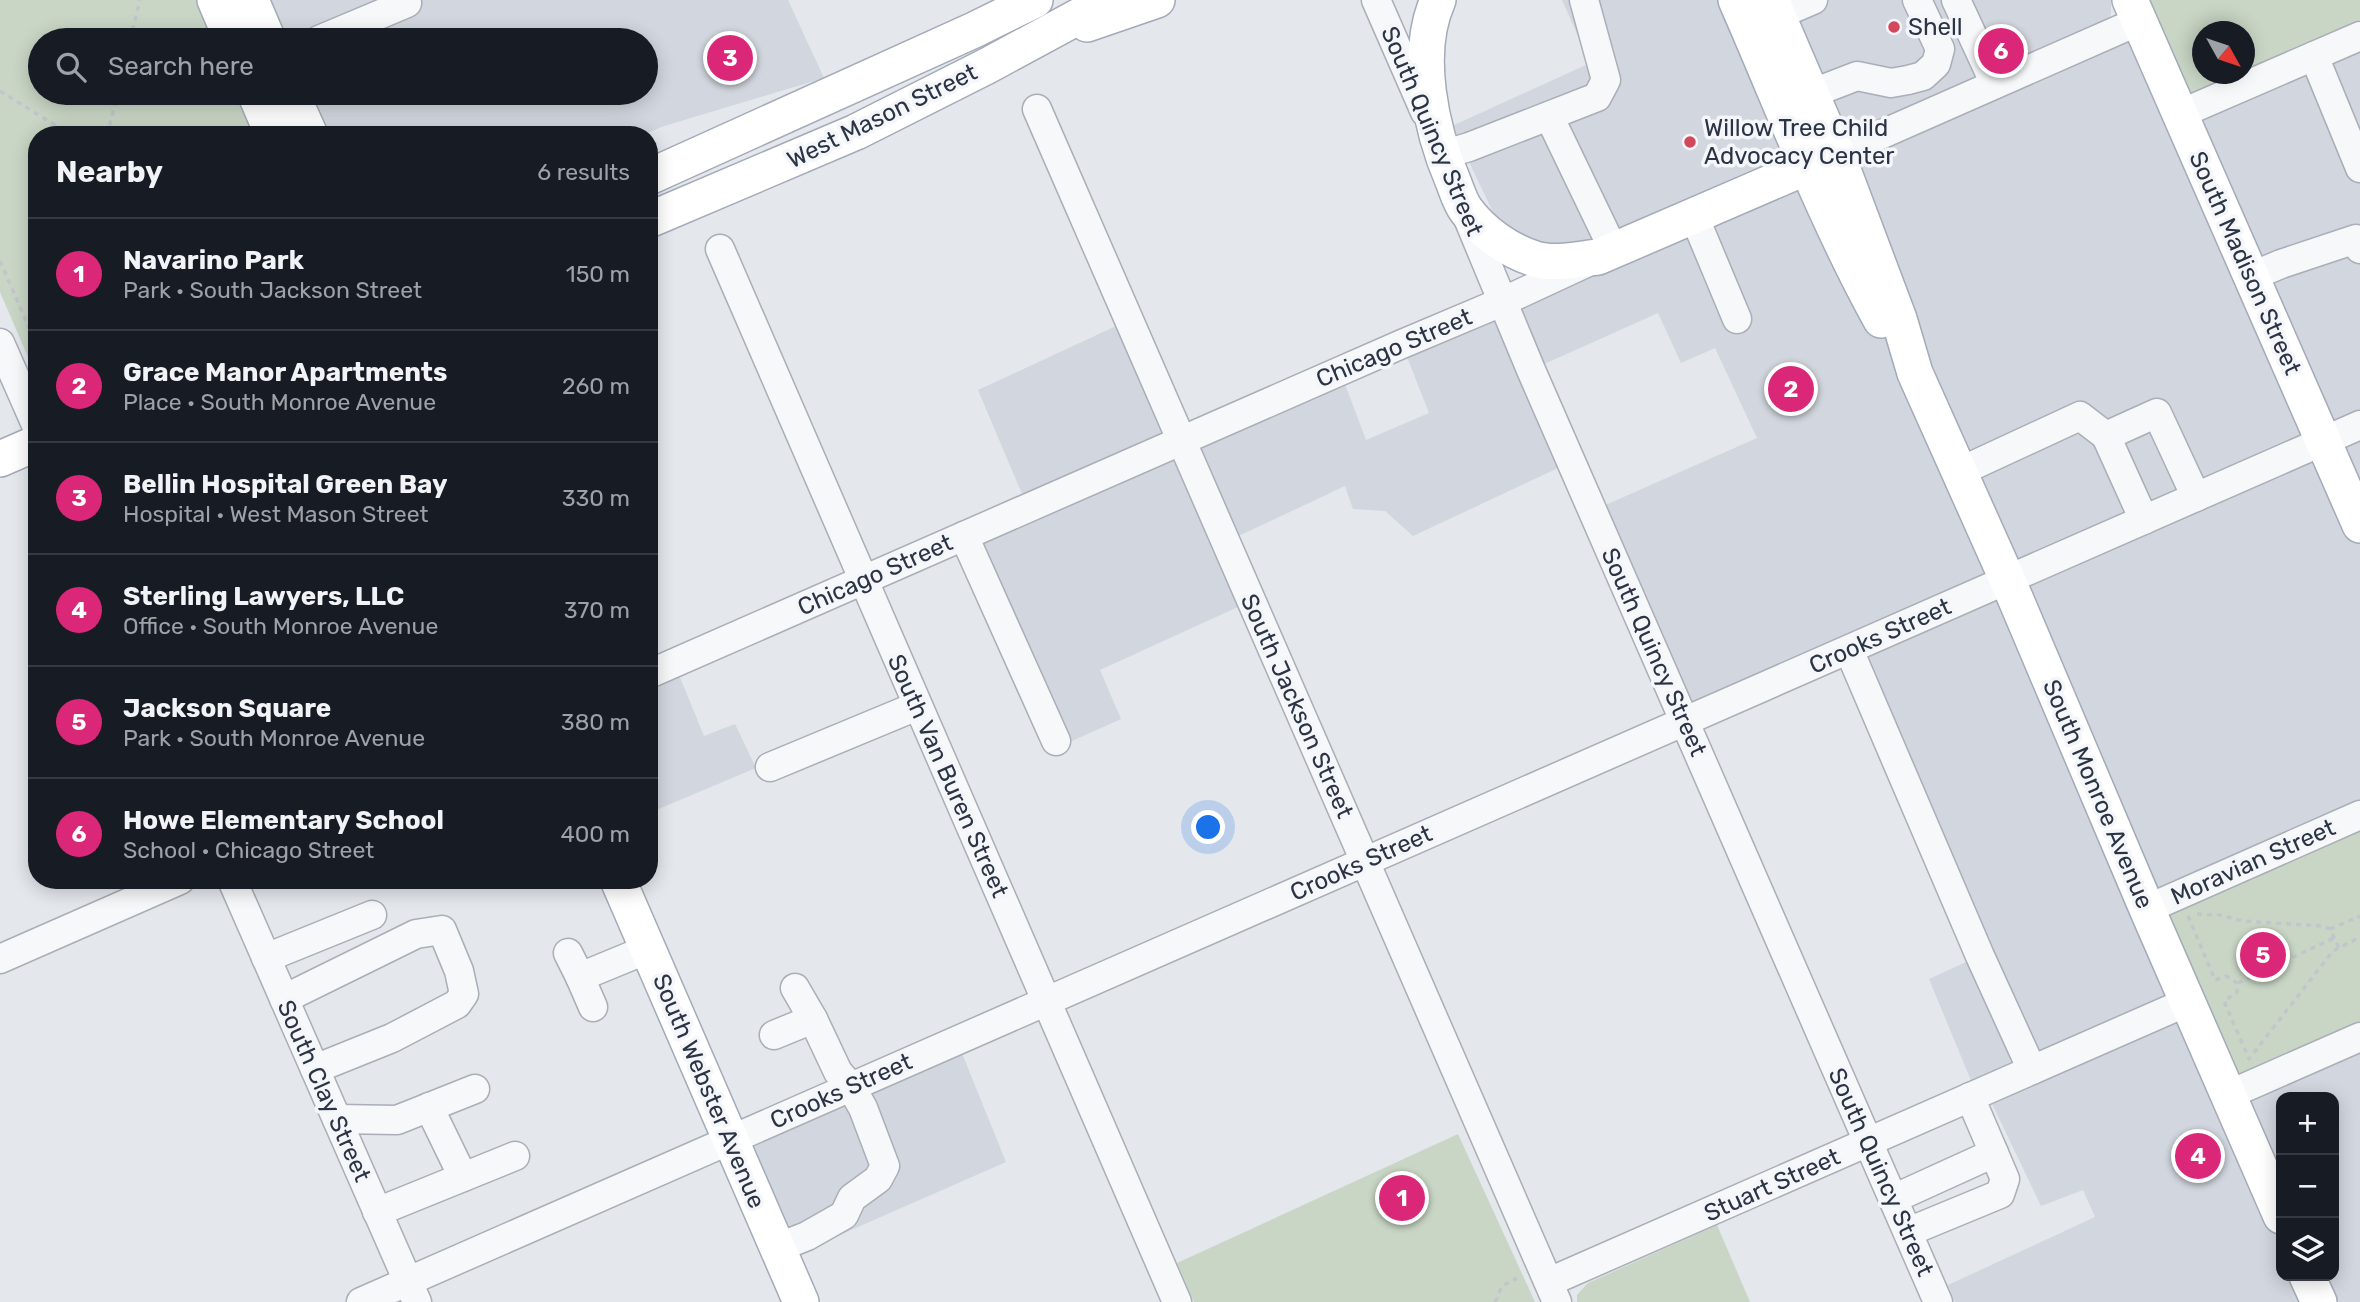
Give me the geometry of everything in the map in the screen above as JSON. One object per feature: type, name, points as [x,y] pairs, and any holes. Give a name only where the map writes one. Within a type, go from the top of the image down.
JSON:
[{"type":"main road","points":[[215,0],[227,28]]},
{"type":"main road","points":[[251,0],[263,28]]},
{"type":"main road","name":"West Mason Street","points":[[658,216],[856,132],[1110,0]]},
{"type":"main road","points":[[1034,40],[1121,14],[1157,0]]},
{"type":"main road","points":[[1438,0],[1427,41],[1426,65],[1439,148]]},
{"type":"main road","name":"South Monroe Avenue","points":[[1736,0],[1822,160]]},
{"type":"main road","name":"West Mason Street","points":[[658,173],[1027,3]]},
{"type":"main road","name":"South Monroe Avenue","points":[[1774,8],[1813,93],[1822,160],[1858,278],[1915,373],[2008,581],[2276,1205]]},
{"type":"main road","name":"South Madison Street","points":[[2135,10],[2360,525]]},
{"type":"main road","points":[[260,105],[269,126]]},
{"type":"main road","points":[[296,105],[306,126]]},
{"type":"main road","name":"South Quincy Street","points":[[1439,148],[1464,208]]},
{"type":"main road","name":"Chicago Street","points":[[1606,254],[1822,160]]},
{"type":"main road","points":[[1464,208],[1483,229],[1510,248],[1539,261],[1562,261],[1606,254]]},
{"type":"main road","points":[[0,459],[28,447]]},
{"type":"main road","name":"South Webster Avenue","points":[[622,889],[801,1302]]},
{"type":"main road","points":[[2309,1281],[2319,1302]]},
{"type":"street","name":"South Quincy Street","points":[[1376,0],[1439,148]]},
{"type":"street","points":[[1439,148],[1469,147],[1597,97],[1606,80],[1584,0]]},
{"type":"street","points":[[1774,8],[1813,0]]},
{"type":"street","points":[[1813,93],[1857,76],[1891,83],[1923,76],[1936,64],[1940,49],[1917,0]]},
{"type":"street","points":[[1956,0],[1994,84]]},
{"type":"street","points":[[348,28],[407,3]]},
{"type":"street","name":"Chicago Street","points":[[1822,160],[1994,84],[2135,10]]},
{"type":"street","points":[[2180,114],[2360,36]]},
{"type":"street","points":[[2314,56],[2358,155]]},
{"type":"street","points":[[1908,80],[1924,115]]},
{"type":"street","name":"South Jackson Street","points":[[1037,109],[1553,1292]]},
{"type":"street","points":[[1549,116],[1606,254]]},
{"type":"street","name":"South Quincy Street","points":[[1464,208],[1531,370],[1938,1302]]},
{"type":"street","points":[[1694,216],[1737,319]]},
{"type":"street","points":[[2250,277],[2356,239],[2360,249]]},
{"type":"street","name":"South Van Buren Street","points":[[720,249],[1177,1302]]},
{"type":"street","name":"Chicago Street","points":[[658,670],[1606,254]]},
{"type":"street","points":[[0,343],[28,407]]},
{"type":"street","points":[[2106,436],[2157,412],[2196,497]]},
{"type":"street","points":[[1959,472],[2080,416],[2106,436],[2144,520]]},
{"type":"street","name":"Crooks Street","points":[[361,1302],[412,1292],[730,1140],[2360,425]]},
{"type":"street","points":[[964,536],[1056,741]]},
{"type":"street","points":[[1849,650],[1980,956],[2032,1070]]},
{"type":"street","points":[[770,767],[917,706]]},
{"type":"street","name":"Moravian Street","points":[[2147,909],[2360,815]]},
{"type":"street","points":[[0,959],[159,889]]},
{"type":"street","name":"South Clay Street","points":[[236,889],[412,1292]]},
{"type":"street","points":[[266,958],[372,915]]},
{"type":"street","points":[[284,999],[416,933],[442,930],[459,971],[464,995],[457,1004],[392,1038],[315,1069]]},
{"type":"street","points":[[593,1007],[574,965],[648,949]]},
{"type":"street","points":[[778,1248],[807,1236],[844,1215],[852,1198],[878,1179],[885,1167],[863,1108],[851,1087],[838,1072],[795,988]]},
{"type":"street","name":"Stuart Street","points":[[1553,1292],[1868,1142],[2187,1002]]},
{"type":"street","points":[[774,1035],[813,1019]]},
{"type":"street","points":[[2228,1095],[2360,1037]]},
{"type":"street","points":[[337,1119],[397,1120],[475,1089]]},
{"type":"street","points":[[1908,1232],[2000,1194],[2005,1179],[1970,1097]]},
{"type":"street","points":[[429,1107],[463,1177]]},
{"type":"street","points":[[1893,1199],[1994,1153]]},
{"type":"street","points":[[377,1212],[515,1156]]},
{"type":"path","points":[[133,28],[140,0]]},
{"type":"path","points":[[0,92],[56,126]]},
{"type":"path","points":[[109,126],[115,105]]},
{"type":"path","points":[[0,261],[28,325]]},
{"type":"path","points":[[2237,984],[2226,976],[2215,980],[2188,914],[2220,915],[2243,921],[2323,926],[2330,929],[2339,948]]},
{"type":"path","points":[[2330,929],[2360,916]]},
{"type":"path","points":[[2237,984],[2237,992],[2224,1001],[2249,1059],[2328,957],[2360,937]]},
{"type":"path","points":[[2237,984],[2334,938]]},
{"type":"path","points":[[1495,1302],[1503,1286],[1517,1278]]},
{"type":"shaded area","points":[[269,0],[788,0],[824,78],[658,128],[658,126],[323,126],[314,105],[658,105],[658,28],[281,28]]},
{"type":"shaded area","points":[[1562,0],[2111,0],[2108,20],[2139,21],[2360,0],[2360,1302],[1955,1302],[1948,1285],[2095,1217],[2083,1190],[2041,1206],[1986,1091],[1977,1095],[1929,979],[1979,956],[1849,650],[1684,721],[1592,511],[1757,438],[1715,348],[1681,363],[1658,313],[1531,370],[1571,462],[1413,536],[1385,511],[1353,509],[1345,486],[1226,542],[1251,601],[1100,670],[1121,719],[1052,750],[951,542],[1028,508],[978,390],[1129,320],[1181,441],[1340,371],[1366,440],[1429,413],[1402,344],[1596,258],[1510,248],[1452,126],[1590,63]]},
{"type":"shaded area","points":[[679,675],[704,736],[735,724],[756,768],[658,809],[658,685]]},
{"type":"shaded area","points":[[957,1041],[1006,1162],[783,1260],[730,1140]]},
{"type":"green space","points":[[0,0],[205,0],[217,28],[28,28],[28,105],[249,105],[258,126],[28,126],[28,357],[0,292]]},
{"type":"green space","points":[[2146,0],[2360,0],[2360,19],[2255,66],[2255,21],[2192,21],[2192,84],[2215,84],[2185,97]]},
{"type":"green space","points":[[2360,815],[2360,1037],[2228,1095],[2147,909]]},
{"type":"green space","points":[[1458,1134],[1535,1302],[1194,1302],[1177,1263]]},
{"type":"green space","points":[[1717,1225],[1750,1302],[1577,1302],[1577,1295],[1588,1283]]},
{"type":"place","name":"Shell","points":[[1894,27]]},
{"type":"place","name":"Howe Elementary School","points":[[2001,51]]},
{"type":"place","name":"Bellin Hospital Green Bay","points":[[730,58]]},
{"type":"place","name":"Willow Tree Child Advocacy Center","points":[[1690,142]]},
{"type":"place","name":"Grace Manor Apartments","points":[[1791,389]]},
{"type":"place","name":"Jackson Square","points":[[2263,955]]},
{"type":"place","name":"Sterling Lawyers, LLC","points":[[2198,1156]]},
{"type":"place","name":"Navarino Park","points":[[1402,1198]]}]
